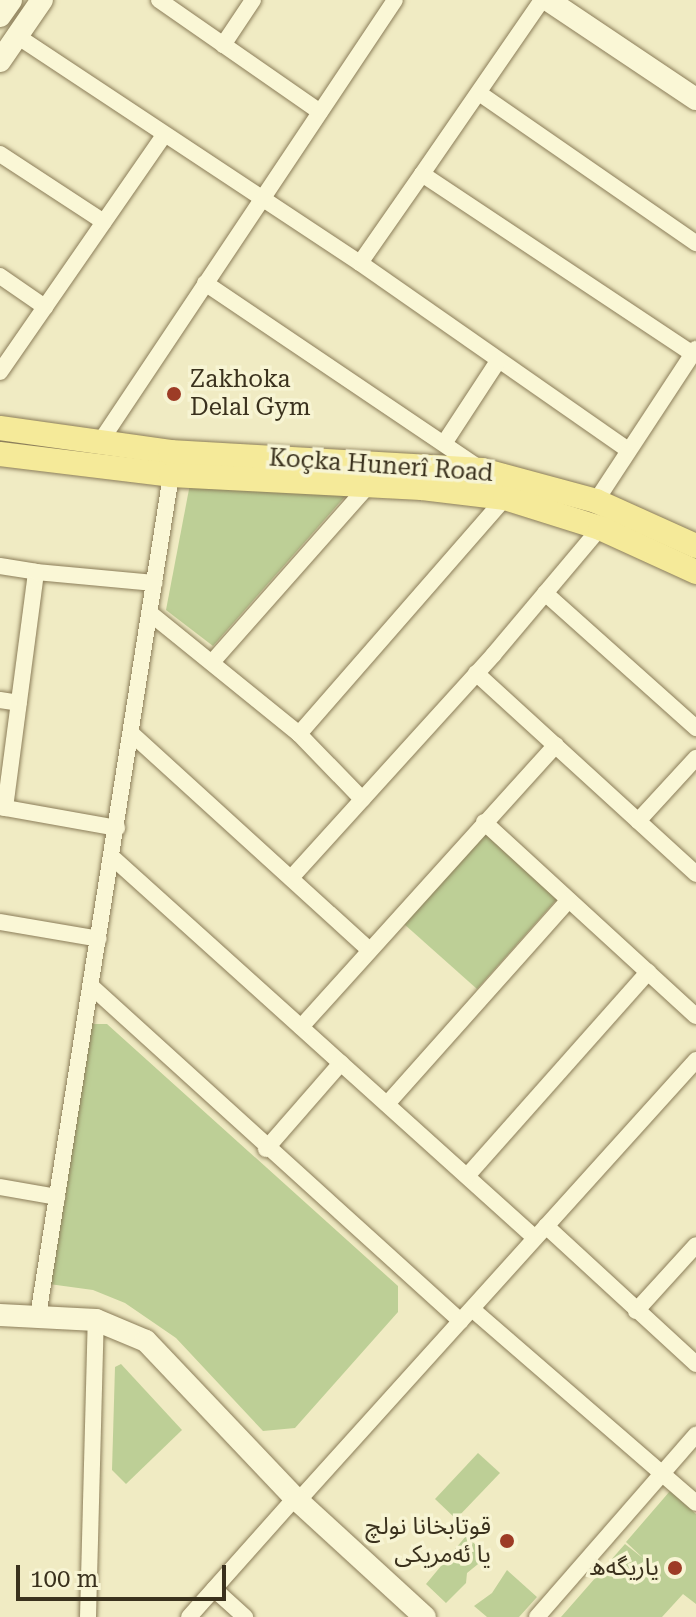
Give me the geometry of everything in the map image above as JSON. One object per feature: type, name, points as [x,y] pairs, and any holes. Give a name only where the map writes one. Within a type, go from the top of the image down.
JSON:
[{"type":"main road","name":"Koçka Hunerî Road","points":[[0,428],[170,452],[482,470],[596,501],[696,546]]},
{"type":"main road","points":[[0,454],[171,475],[369,485],[505,498],[600,528],[696,572]]},
{"type":"street","points":[[0,16],[11,0]]},
{"type":"street","points":[[0,61],[42,0]]},
{"type":"street","points":[[159,0],[320,112]]},
{"type":"street","points":[[223,45],[253,0]]},
{"type":"street","points":[[100,442],[395,0]]},
{"type":"street","points":[[360,263],[545,0],[696,99]]},
{"type":"street","points":[[17,36],[360,263],[628,450]]},
{"type":"street","points":[[479,93],[696,243]]},
{"type":"street","points":[[0,372],[164,135]]},
{"type":"street","points":[[0,154],[104,222]]},
{"type":"street","points":[[422,174],[694,352],[596,501]]},
{"type":"street","points":[[0,276],[45,307]]},
{"type":"street","points":[[205,283],[445,442],[482,470]]},
{"type":"street","points":[[445,442],[498,361]]},
{"type":"street","points":[[38,1316],[171,475]]},
{"type":"street","points":[[214,660],[369,485]]},
{"type":"street","points":[[299,734],[505,498]]},
{"type":"street","points":[[291,878],[476,673],[600,528]]},
{"type":"street","points":[[0,566],[154,583]]},
{"type":"street","points":[[36,572],[2,807],[117,828]]},
{"type":"street","points":[[545,593],[694,723]]},
{"type":"street","points":[[151,614],[214,660],[299,734],[362,799]]},
{"type":"street","points":[[476,673],[696,874]]},
{"type":"street","points":[[0,700],[19,703]]},
{"type":"street","points":[[132,734],[369,950]]},
{"type":"street","points":[[301,1027],[556,745]]},
{"type":"street","points":[[638,821],[696,758]]},
{"type":"street","points":[[484,822],[696,1016]]},
{"type":"street","points":[[112,857],[467,1176],[541,1232],[696,1364]]},
{"type":"street","points":[[387,1104],[569,900]]},
{"type":"street","points":[[0,922],[99,939]]},
{"type":"street","points":[[467,1176],[648,972]]},
{"type":"street","points":[[91,986],[266,1149],[696,1503]]},
{"type":"street","points":[[189,1617],[696,1060]]},
{"type":"street","points":[[266,1149],[341,1063]]},
{"type":"street","points":[[0,1187],[57,1197]]},
{"type":"street","points":[[636,1311],[696,1245]]},
{"type":"street","points":[[0,1315],[96,1320],[131,1331],[161,1352],[296,1499],[425,1617]]},
{"type":"street","points":[[88,1617],[96,1320]]},
{"type":"street","points":[[537,1617],[696,1435]]},
{"type":"street","points":[[214,1589],[245,1617]]},
{"type":"green space","points":[[190,484],[349,492],[213,646],[166,610]]},
{"type":"green space","points":[[485,834],[557,899],[477,989],[404,924]]},
{"type":"green space","points":[[90,1024],[107,1024],[398,1286],[398,1312],[295,1428],[263,1431],[176,1338],[125,1303],[93,1290],[49,1284]]},
{"type":"green space","points":[[121,1364],[182,1430],[126,1484],[112,1470],[115,1367]]},
{"type":"green space","points":[[478,1453],[500,1473],[456,1519],[435,1499]]},
{"type":"green space","points":[[670,1491],[696,1514],[696,1604],[683,1594],[662,1617],[561,1617],[625,1544],[644,1559],[626,1542]]},
{"type":"green space","points":[[466,1536],[488,1556],[467,1573],[466,1583],[446,1603],[426,1584]]},
{"type":"green space","points":[[507,1570],[537,1597],[519,1617],[487,1617],[474,1606],[492,1593]]},
{"type":"place","name":"Zakhoka Delal Gym","points":[[174,394]]},
{"type":"place","name":"قوتابخانا نولچ يا ئەمريكى","points":[[507,1541]]},
{"type":"place","name":"یاریگه‌ه","points":[[675,1568]]}]
